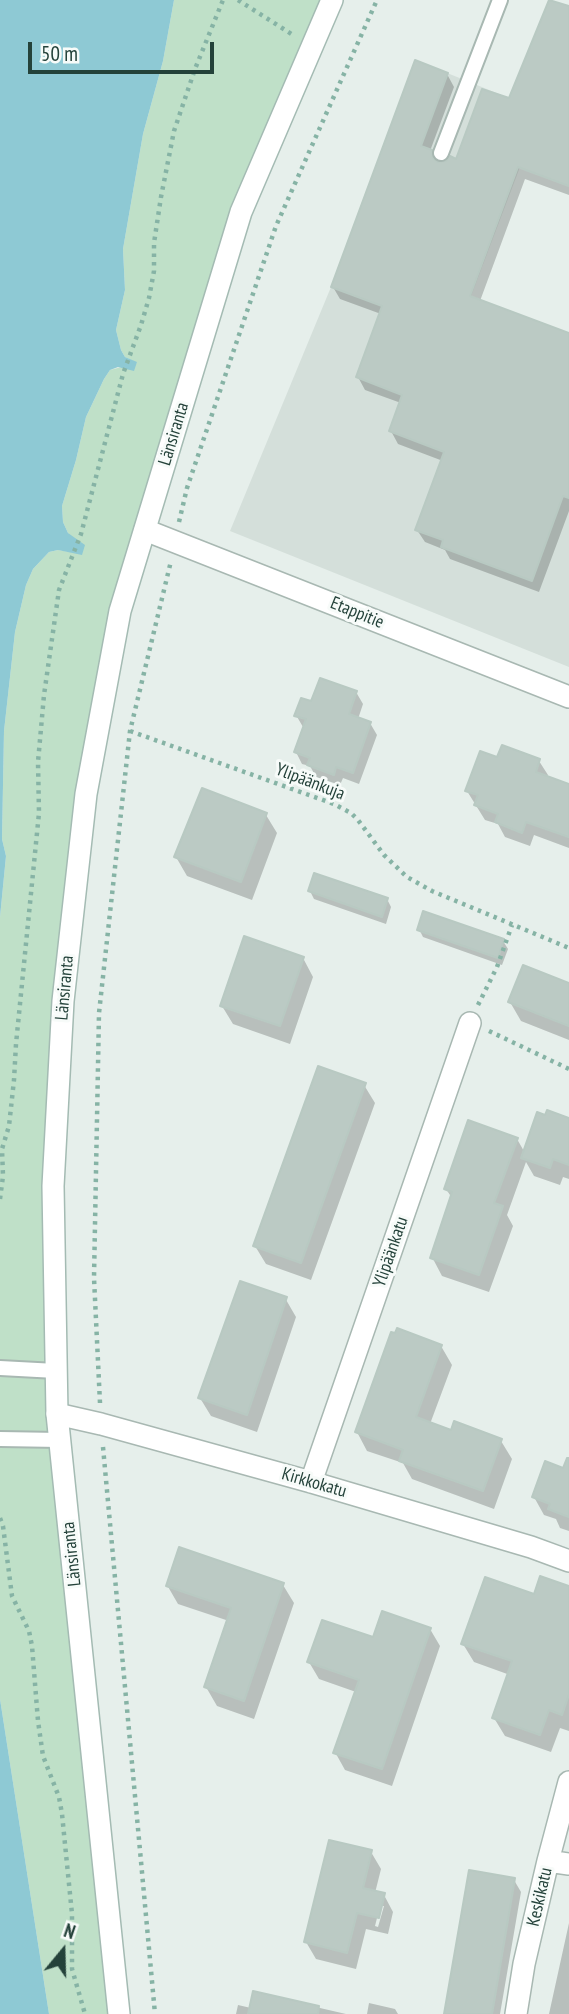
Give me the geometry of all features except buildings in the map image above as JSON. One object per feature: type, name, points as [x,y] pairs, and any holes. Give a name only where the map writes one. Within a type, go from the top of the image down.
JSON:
[{"type":"street","name":"Länsiranta","points":[[119,2014],[57,1414],[53,1186],[63,1001],[86,794],[120,611],[241,212],[332,0]]},
{"type":"street","name":"Etappitie","points":[[145,530],[569,697]]},
{"type":"street","name":"Ylipäänkatu","points":[[311,1482],[470,1023]]},
{"type":"street","name":"Kirkkokatu","points":[[57,1414],[311,1482],[569,1560]]},
{"type":"street","name":"Keskikatu","points":[[516,2014],[524,1964],[558,1863],[569,1782]]},
{"type":"lane","points":[[441,153],[500,0]]},
{"type":"lane","points":[[0,1368],[56,1371]]},
{"type":"lane","points":[[0,1439],[60,1440]]},
{"type":"path","points":[[0,1199],[2,1149],[9,1126],[38,813],[38,762],[44,695],[59,590],[80,534],[123,374],[149,298],[154,271],[154,243],[174,131],[223,0]]},
{"type":"path","points":[[238,0],[312,47]]},
{"type":"path","points":[[155,2014],[101,1424],[94,1278],[99,1013],[130,731],[187,488],[276,226],[377,0]]},
{"type":"path","name":"Ylipäänkuja","points":[[130,731],[334,804],[351,813],[384,855],[407,877],[432,891],[569,948]]},
{"type":"path","points":[[512,925],[497,967],[470,1023],[569,1069]]},
{"type":"path","points":[[0,1518],[12,1596],[29,1631],[32,1646],[43,1756],[59,1797],[62,1814],[72,1914],[72,1969],[85,2014]]},
{"type":"shaded area","points":[[415,60],[509,98],[520,167],[471,296],[569,333],[569,667],[230,531],[331,287]]},
{"type":"green space","points":[[174,0],[322,0],[231,207],[113,608],[45,1181],[111,2014],[49,2014],[0,1699],[0,917],[6,856],[2,839],[4,731],[15,632],[26,585],[33,569],[49,552],[58,550],[82,554],[63,522],[62,506],[86,417],[110,370],[137,363],[125,357],[116,330],[125,290],[123,249],[143,134],[163,61]]},
{"type":"water","points":[[0,0],[174,0],[163,61],[143,134],[123,249],[125,290],[116,330],[125,357],[137,362],[134,371],[118,367],[110,370],[86,417],[62,506],[63,522],[68,533],[85,545],[82,555],[58,550],[49,552],[33,569],[26,585],[15,632],[4,731],[2,839],[6,856],[0,917]]},
{"type":"water","points":[[0,1699],[49,2014],[0,2014]]}]
